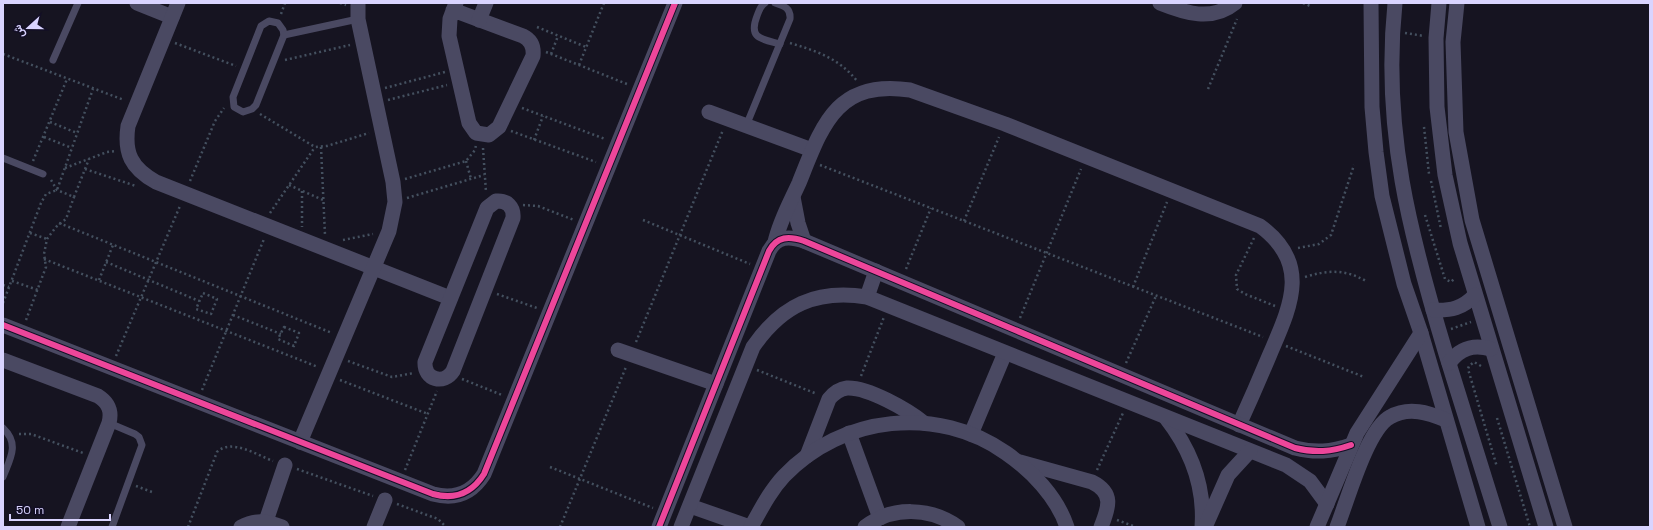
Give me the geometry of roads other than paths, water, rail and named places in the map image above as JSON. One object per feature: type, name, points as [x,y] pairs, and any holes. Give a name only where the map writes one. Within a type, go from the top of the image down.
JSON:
[{"type":"street","points":[[137,3],[172,17]]},
{"type":"street","points":[[178,3],[128,126],[126,139],[128,153],[134,165],[144,175],[156,182],[302,240],[326,246],[374,268],[450,298]]},
{"type":"street","points":[[300,442],[389,231],[395,202],[393,182],[358,19],[358,3]]},
{"type":"street","points":[[479,20],[486,3]]},
{"type":"street","points":[[3,325],[442,497],[462,494],[471,489],[484,474],[675,3]]},
{"type":"street","points":[[1160,3],[1197,15],[1214,14],[1230,8],[1236,10]]},
{"type":"street","points":[[1371,3],[1372,107],[1376,155],[1392,240],[1478,527]]},
{"type":"street","points":[[1395,3],[1402,30],[1393,108],[1403,196],[1413,240],[1433,310],[1500,527]]},
{"type":"street","points":[[1439,3],[1436,38],[1437,107],[1445,175],[1460,242],[1475,295],[1546,527]]},
{"type":"street","points":[[1457,3],[1453,42],[1456,132],[1472,220],[1565,527]]},
{"type":"street","points":[[454,7],[479,20],[528,38],[533,46],[533,56],[499,127],[495,132],[479,134],[469,123],[448,36],[454,7]]},
{"type":"street","points":[[659,527],[762,268],[769,251],[775,242],[780,223],[820,131],[831,114],[845,102],[862,92],[878,88],[894,87],[910,90],[1004,124],[1260,226],[1270,233],[1283,249],[1290,264],[1293,280],[1289,311],[1239,425]]},
{"type":"street","points":[[709,112],[746,126],[810,155]]},
{"type":"street","points":[[1376,155],[1397,152]]},
{"type":"street","points":[[793,196],[798,223],[804,241]]},
{"type":"street","points":[[502,201],[512,207],[513,218],[485,290],[446,377],[429,375],[425,367],[425,362],[450,298],[487,208],[491,204],[502,201]]},
{"type":"street","points":[[775,242],[788,237],[804,241],[1295,448],[1309,452],[1323,452],[1338,450],[1351,445]]},
{"type":"street","points":[[866,297],[876,271]]},
{"type":"street","points":[[681,527],[753,347],[764,331],[777,318],[793,307],[829,295],[848,294],[866,297],[889,306],[1250,451],[1298,472],[1310,481],[1327,504]]},
{"type":"street","points":[[1433,310],[1443,311],[1457,308],[1469,302],[1475,295]]},
{"type":"street","points":[[945,329],[955,304]]},
{"type":"street","points":[[1317,527],[1351,445],[1366,418],[1382,396],[1421,333]]},
{"type":"street","points":[[734,340],[753,347]]},
{"type":"street","points":[[1449,363],[1463,350],[1472,347],[1491,348]]},
{"type":"street","points":[[1051,371],[1061,349]]},
{"type":"street","points":[[624,352],[716,384]]},
{"type":"street","points":[[971,434],[1005,353]]},
{"type":"street","points":[[3,360],[98,396],[108,404],[110,410],[109,424],[68,527]]},
{"type":"street","points":[[807,456],[829,399],[834,393],[840,390],[855,389],[891,402],[924,423]]},
{"type":"street","points":[[1382,396],[1397,414]]},
{"type":"street","points":[[1165,417],[1175,397]]},
{"type":"street","points":[[1337,527],[1367,448],[1382,424],[1389,417],[1416,411],[1428,412],[1446,420]]},
{"type":"street","points":[[1165,417],[1186,447],[1194,464],[1202,500],[1202,527]]},
{"type":"street","points":[[1366,418],[1382,424]]},
{"type":"street","points":[[690,506],[751,527],[766,500],[784,476],[807,456],[827,443],[849,433],[874,426],[899,422],[924,423],[948,427],[971,434],[996,446],[1018,461],[1037,479],[1053,500],[1064,526]]},
{"type":"street","points":[[849,433],[880,518]]},
{"type":"street","points":[[690,449],[710,456]]},
{"type":"street","points":[[1205,527],[1228,475],[1250,451]]},
{"type":"street","points":[[1018,461],[1092,482],[1100,486],[1108,501],[1103,522]]},
{"type":"street","points":[[266,521],[285,465]]},
{"type":"street","points":[[1536,494],[1554,487]]},
{"type":"street","points":[[374,527],[385,500]]},
{"type":"street","points":[[865,527],[880,518],[904,512],[916,512],[940,517],[958,527]]},
{"type":"street","points":[[241,527],[251,523],[266,521],[282,527]]},
{"type":"lane","points":[[53,60],[78,3]]},
{"type":"lane","points":[[765,3],[761,6],[753,26],[753,30],[758,37],[781,42]]},
{"type":"lane","points":[[746,126],[781,42],[790,14],[786,7],[775,3]]},
{"type":"lane","points":[[284,35],[358,19]]},
{"type":"lane","points":[[273,21],[278,23],[283,30],[284,35],[252,110],[243,112],[234,107],[233,97],[261,26],[264,23],[273,21]]},
{"type":"lane","points":[[3,158],[43,174]]},
{"type":"lane","points":[[109,424],[135,434],[141,440],[142,449],[112,527]]},
{"type":"lane","points":[[3,428],[10,435],[13,444],[12,454],[3,476]]}]
